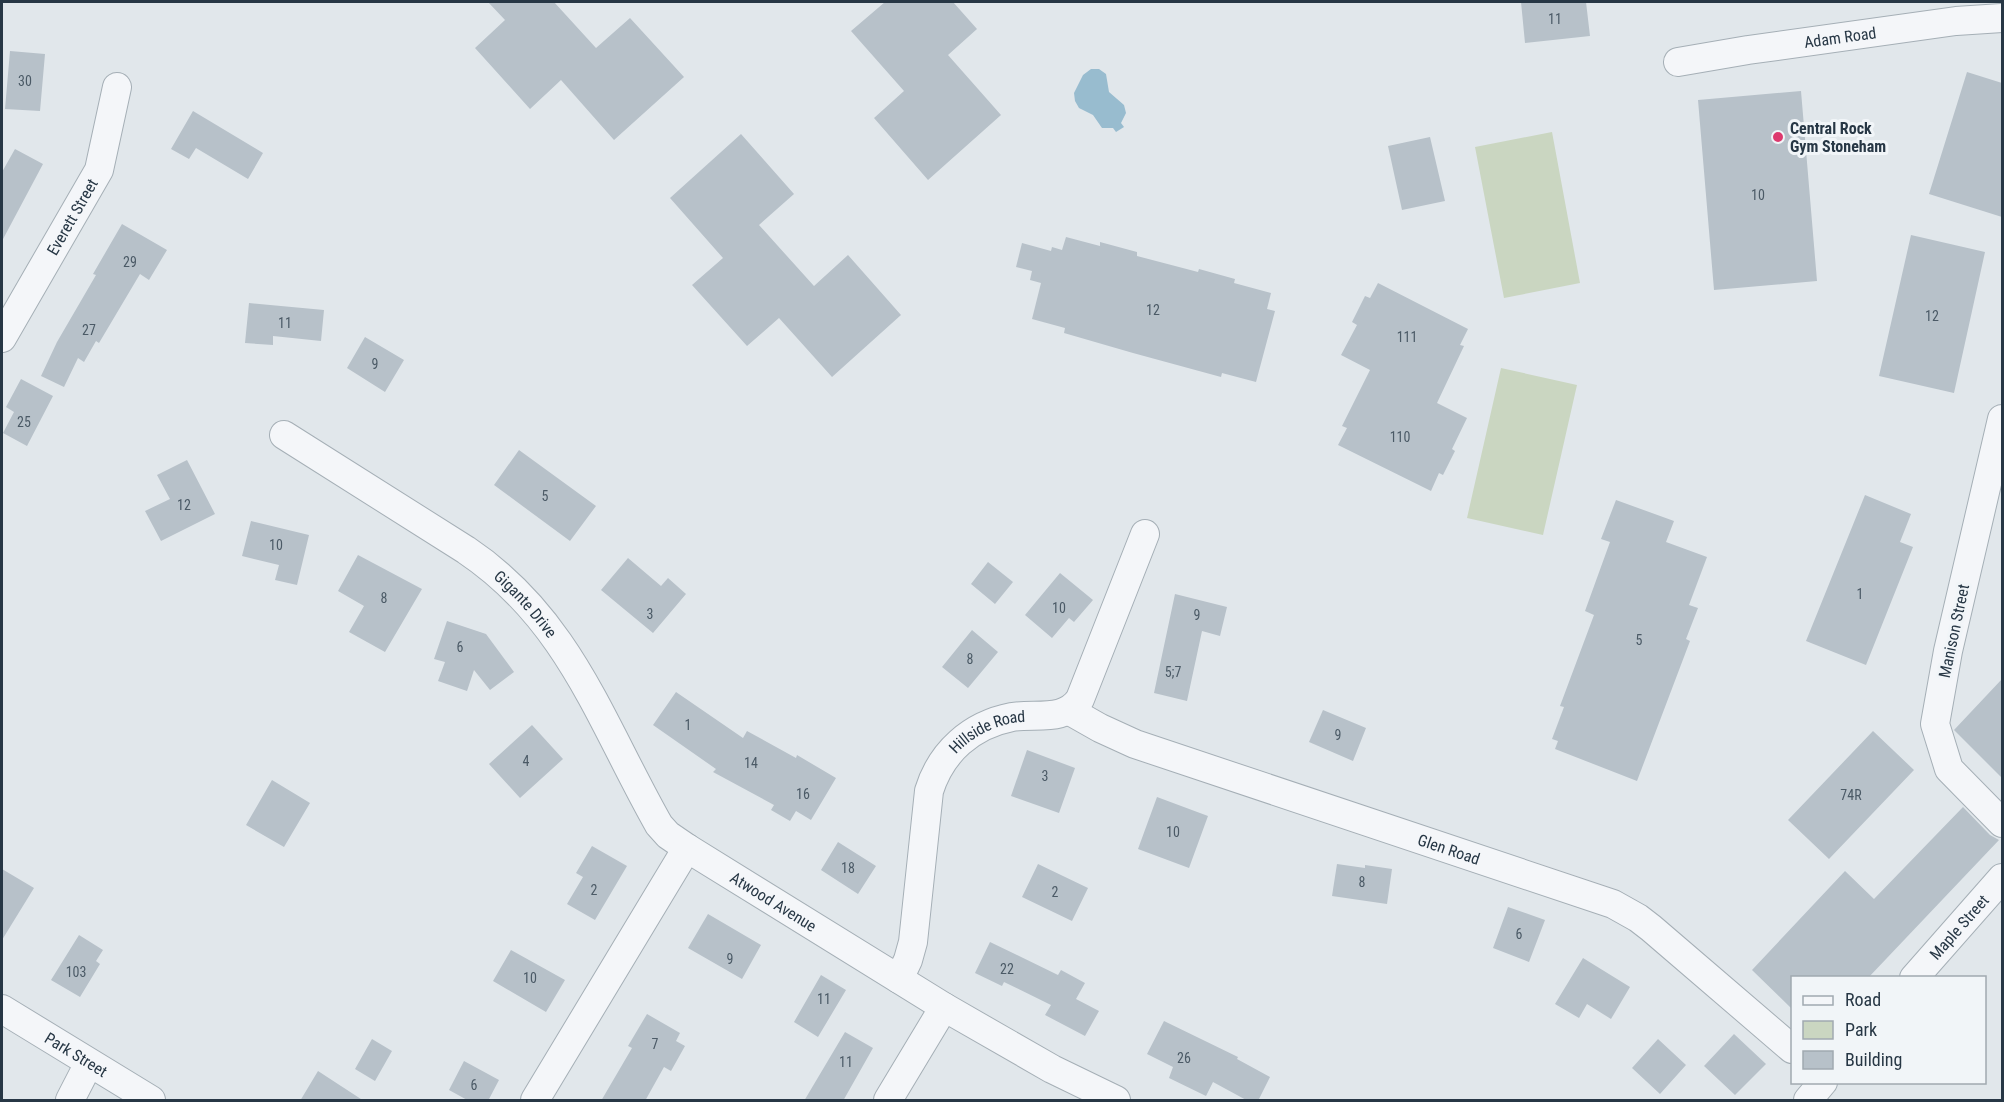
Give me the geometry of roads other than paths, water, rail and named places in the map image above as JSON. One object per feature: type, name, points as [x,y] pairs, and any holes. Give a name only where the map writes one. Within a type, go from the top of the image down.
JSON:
[{"type":"street","name":"Adam Road","points":[[1678,62],[1945,22],[2002,18]]},
{"type":"street","name":"Everett Street","points":[[2,338],[99,170],[117,87]]},
{"type":"street","name":"Manison Street","points":[[2002,419],[1948,651],[1935,724],[1949,769],[2002,823]]},
{"type":"street","name":"Gigante Drive","points":[[284,435],[483,561],[521,596],[551,630],[568,655],[614,735],[659,825],[668,835],[687,848]]},
{"type":"street","points":[[1070,711],[1080,699],[1145,534]]},
{"type":"street","name":"Hillside Road","points":[[899,979],[913,942],[929,791],[941,762],[961,741],[987,726],[1010,718],[1056,715],[1070,711]]},
{"type":"street","name":"Glen Road","points":[[1070,711],[1091,724],[1135,744],[1613,904],[1651,928],[1791,1048]]},
{"type":"street","name":"Atwood Avenue","points":[[687,848],[944,1007],[1052,1069],[1116,1101]]},
{"type":"street","points":[[535,1101],[687,848]]},
{"type":"street","name":"Maple Street","points":[[1916,976],[2002,879]]},
{"type":"street","points":[[888,1101],[944,1007]]},
{"type":"street","name":"Park Street","points":[[2,1008],[151,1101]]},
{"type":"street","points":[[70,1101],[90,1063]]},
{"type":"street","points":[[1808,1101],[1822,1084]]},
{"type":"water","points":[[1091,69],[1099,69],[1106,74],[1109,92],[1124,105],[1126,113],[1121,123],[1124,127],[1116,132],[1113,128],[1102,128],[1093,115],[1079,108],[1075,101],[1074,93],[1083,75]]},
{"type":"place","name":"Central Rock Gym Stoneham","points":[[1778,137]]}]
